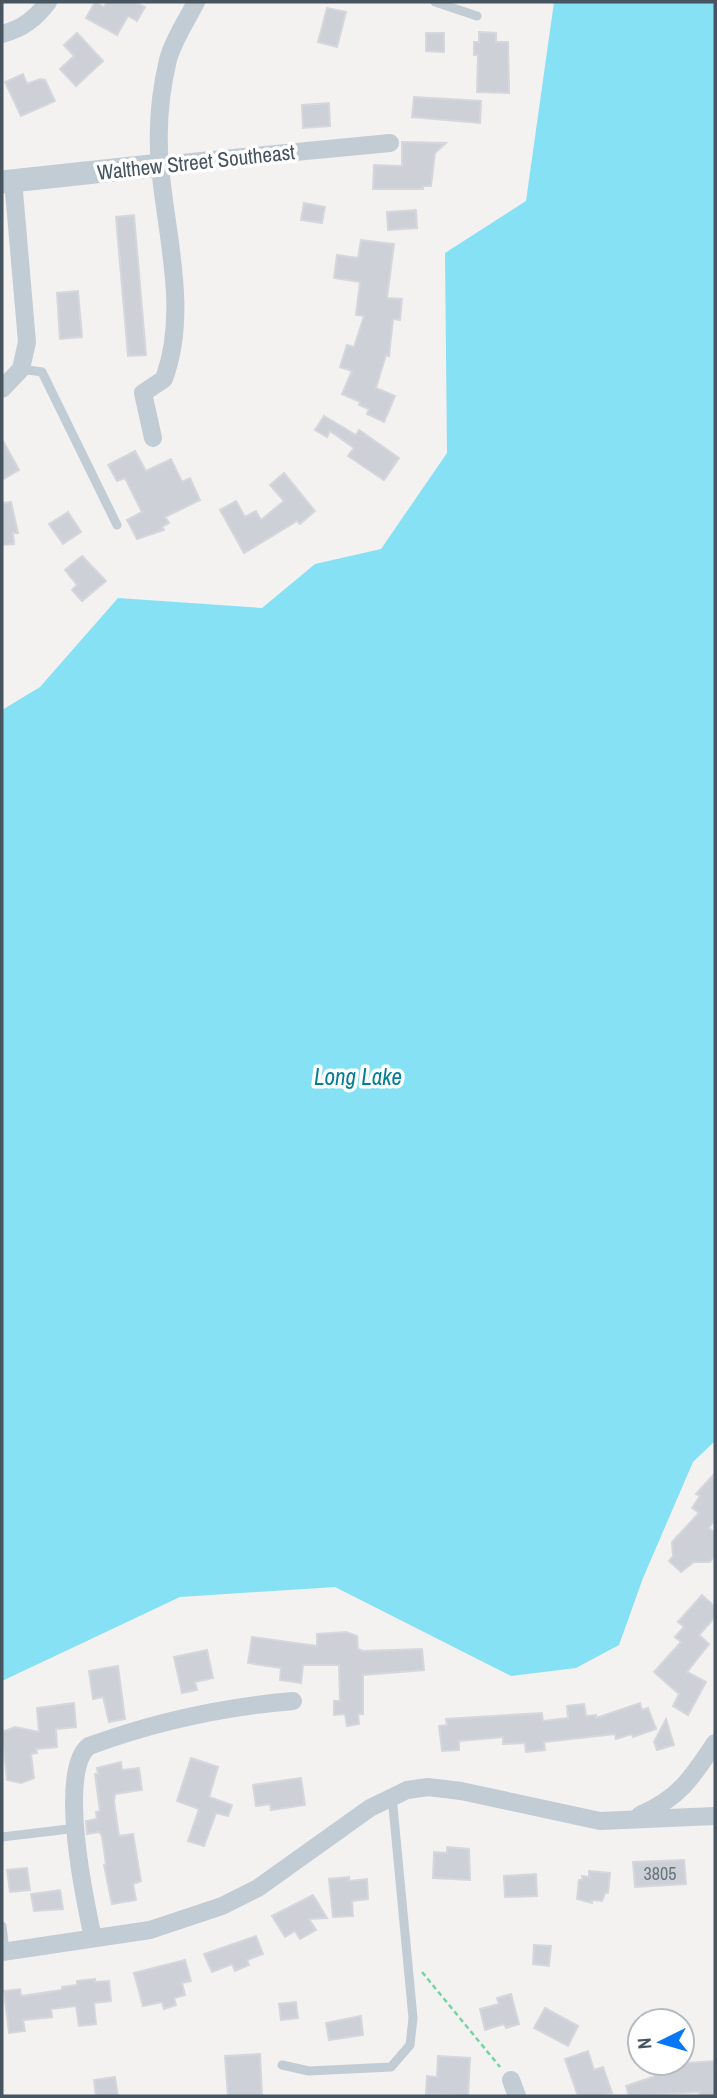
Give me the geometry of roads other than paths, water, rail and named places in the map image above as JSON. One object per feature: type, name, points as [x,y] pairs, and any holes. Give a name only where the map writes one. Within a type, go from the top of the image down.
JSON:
[{"type":"street","points":[[2,34],[15,31],[36,18],[47,2]]},
{"type":"street","points":[[153,438],[143,393],[164,379],[175,331],[168,223],[160,165],[162,93],[169,56],[196,2]]},
{"type":"street","name":"Walthew Street Southeast","points":[[7,181],[390,143]]},
{"type":"street","points":[[2,389],[21,369],[27,342],[26,310],[7,181]]},
{"type":"street","points":[[93,1938],[83,1894],[77,1828],[75,1773],[81,1752],[89,1746],[148,1724],[205,1711],[293,1701]]},
{"type":"street","points":[[3,1952],[150,1930],[222,1906],[258,1888],[332,1834],[392,1796],[428,1787],[461,1791],[600,1821],[627,1822],[663,1805],[682,1790],[715,1743]]},
{"type":"street","points":[[633,1818],[683,1820],[715,1816]]},
{"type":"lane","points":[[435,2],[477,16]]},
{"type":"lane","points":[[21,369],[42,372],[117,525]]},
{"type":"lane","points":[[282,2064],[309,2071],[391,2067],[401,2059],[410,2045],[413,2018],[392,1796]]},
{"type":"lane","points":[[2,1837],[77,1828]]},
{"type":"lane","points":[[2,1926],[3,1952]]},
{"type":"water","name":"Long Lake","points":[[554,2],[715,2],[715,1441],[693,1462],[643,1578],[619,1645],[576,1668],[511,1676],[335,1587],[180,1597],[2,1681],[2,710],[40,687],[118,598],[262,608],[315,564],[381,549],[447,453],[445,253],[526,201]]}]
